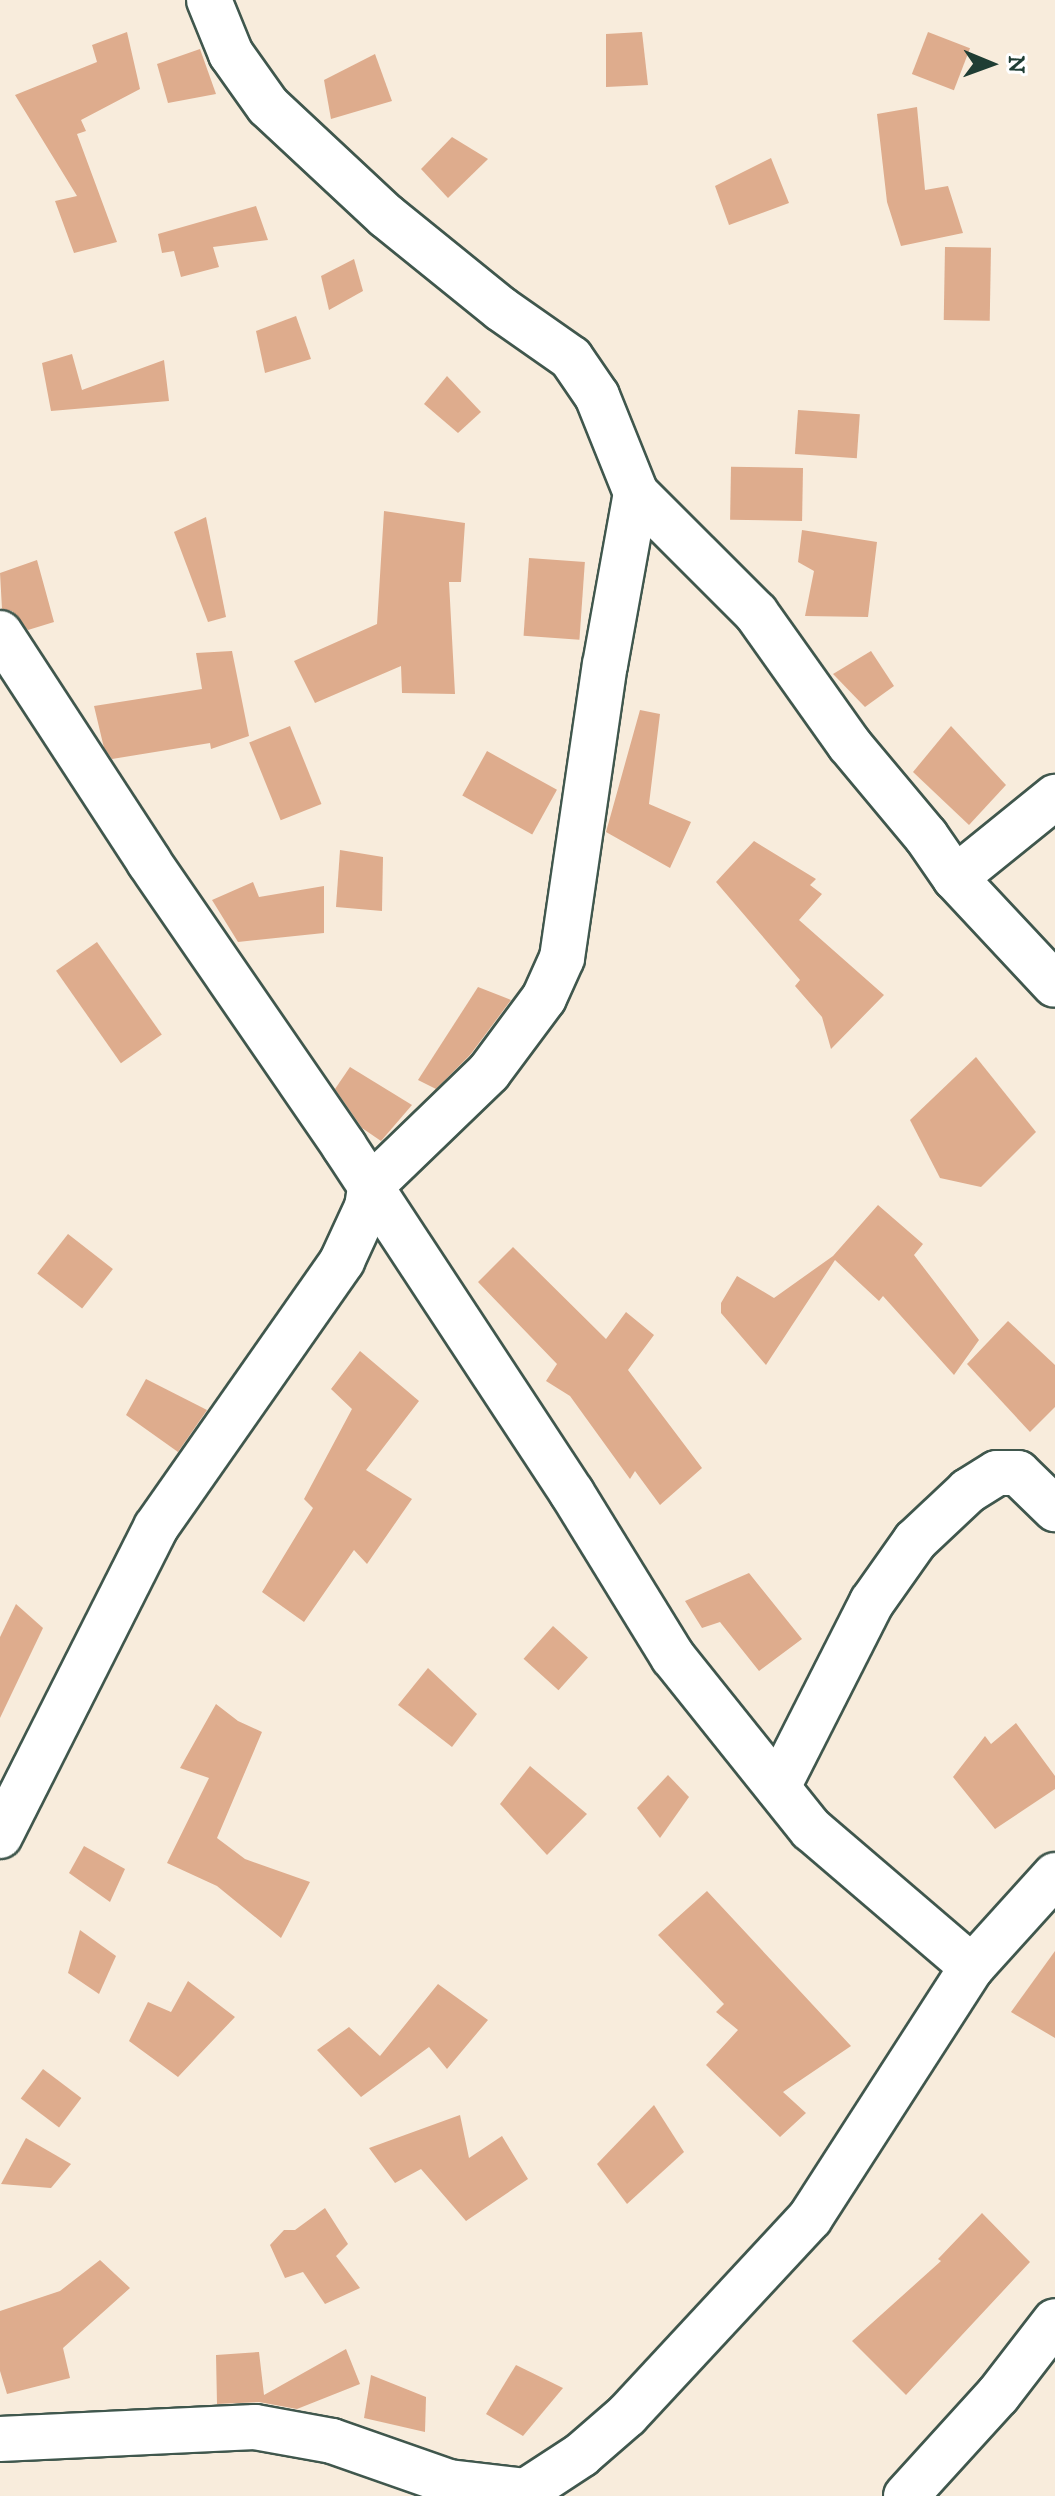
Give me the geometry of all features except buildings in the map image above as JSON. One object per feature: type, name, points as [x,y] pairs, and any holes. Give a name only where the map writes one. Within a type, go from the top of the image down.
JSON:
[{"type":"street","points":[[209,0],[231,54],[268,106],[386,216],[501,309],[571,358],[597,396],[636,493],[756,613],[849,744],[926,836],[955,878],[1055,985]]},
{"type":"street","points":[[0,1836],[156,1527],[342,1261],[367,1207],[370,1187],[489,1072],[544,998],[562,958],[605,665],[636,493]]},
{"type":"street","points":[[1,638],[572,1493],[673,1657],[811,1829],[972,1967]]},
{"type":"street","points":[[955,878],[1055,797]]},
{"type":"street","points":[[778,1787],[872,1602],[915,1541],[968,1491],[997,1473],[1018,1473],[1055,1509]]},
{"type":"street","points":[[0,2439],[255,2427],[332,2441],[449,2482],[523,2493],[581,2455],[627,2415],[810,2218],[972,1967],[1055,1875]]},
{"type":"street","points":[[906,2496],[998,2395],[1055,2321]]}]
